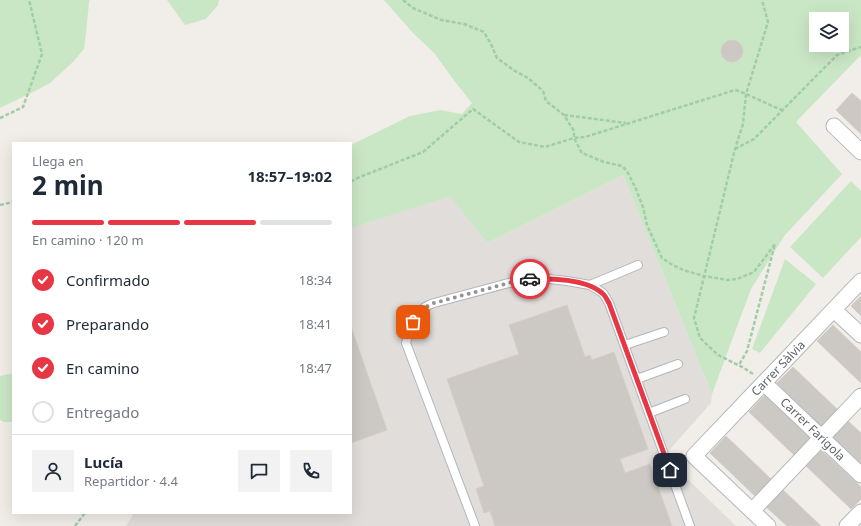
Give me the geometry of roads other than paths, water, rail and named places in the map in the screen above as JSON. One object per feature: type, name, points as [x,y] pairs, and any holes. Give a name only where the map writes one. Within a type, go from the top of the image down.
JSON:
[{"type":"street","points":[[834,126],[861,152]]},
{"type":"street","name":"Carrer Sàlvia","points":[[752,511],[694,456],[861,281]]},
{"type":"street","points":[[834,310],[861,336]]},
{"type":"street","name":"Carrer Farigola","points":[[764,383],[861,476]]},
{"type":"street","points":[[768,526],[752,511],[861,396]]},
{"type":"street","points":[[848,526],[861,512]]},
{"type":"lane","points":[[590,285],[638,264]]},
{"type":"lane","points":[[475,526],[406,343],[413,322],[425,307],[434,303],[524,279],[541,278],[590,285],[603,293],[609,303],[625,345],[690,526]]},
{"type":"lane","points":[[625,345],[664,332]]},
{"type":"lane","points":[[637,380],[678,364]]},
{"type":"lane","points":[[649,414],[685,399]]}]
